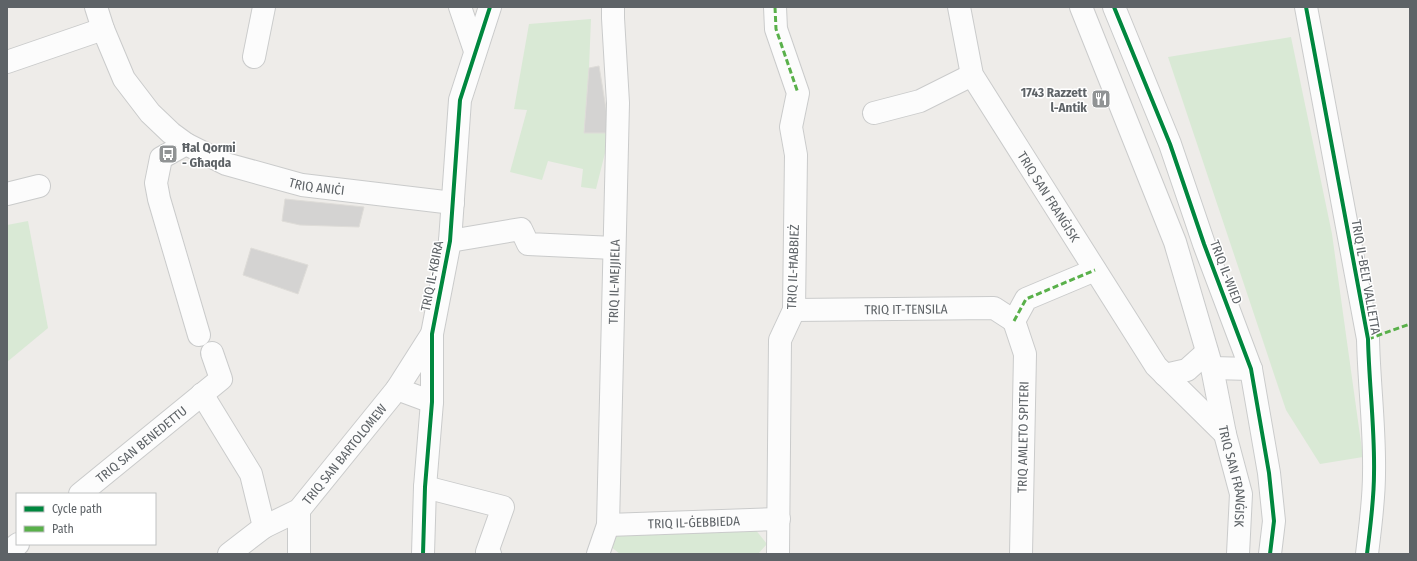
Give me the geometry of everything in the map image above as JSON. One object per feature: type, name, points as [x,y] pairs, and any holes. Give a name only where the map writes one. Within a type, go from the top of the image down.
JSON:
[{"type":"street","name":"TRIQ ANIĊI","points":[[96,7],[124,79],[150,113],[171,133],[186,144],[226,164],[302,185],[453,203]]},
{"type":"street","points":[[254,57],[264,7]]},
{"type":"street","points":[[460,7],[475,51]]},
{"type":"street","name":"TRIQ IL-KBIRA","points":[[423,554],[432,402],[432,334],[450,241],[460,100],[490,7]]},
{"type":"street","name":"TRIQ IL-MEJJIELA","points":[[598,554],[608,525],[618,103],[613,18],[614,7]]},
{"type":"street","name":"TRIQ IL-ĦABBIEŻ","points":[[775,7],[776,29],[798,93],[791,126],[796,155],[794,310],[780,340],[778,554]]},
{"type":"street","name":"TRIQ SAN FRANĠISK","points":[[959,7],[972,75],[1156,366],[1225,434],[1241,494],[1238,554]]},
{"type":"street","points":[[1081,7],[1176,242],[1209,360],[1225,434]]},
{"type":"street","name":"TRIQ IL-WIED","points":[[1114,7],[1170,144],[1204,244],[1251,368],[1269,473],[1274,521],[1270,554]]},
{"type":"street","name":"TRIQ IL-BELT VALLETTA","points":[[1306,7],[1368,339],[1369,375],[1373,418],[1374,476],[1367,554]]},
{"type":"street","points":[[7,62],[104,29]]},
{"type":"street","points":[[874,113],[920,101],[972,75]]},
{"type":"street","points":[[186,144],[161,158],[156,183],[159,199],[199,335]]},
{"type":"street","points":[[7,194],[39,186]]},
{"type":"street","points":[[450,241],[521,228],[528,244],[614,248]]},
{"type":"street","points":[[1014,321],[1026,299],[1095,270]]},
{"type":"street","name":"TRIQ IT-TENSILA","points":[[794,310],[994,308],[1014,321]]},
{"type":"street","name":"TRIQ AMLETO SPITERI","points":[[1014,321],[1025,354],[1021,554]]},
{"type":"street","name":"TRIQ SAN BARTOLOMEW","points":[[229,554],[264,527],[299,510],[397,389],[432,334]]},
{"type":"street","points":[[212,353],[221,379],[202,394],[251,474],[264,527]]},
{"type":"street","points":[[1165,375],[1187,370],[1209,360],[1251,368]]},
{"type":"street","points":[[397,389],[432,402]]},
{"type":"street","name":"TRIQ SAN BENEDETTU","points":[[81,493],[202,394]]},
{"type":"street","points":[[426,487],[503,507],[487,552],[490,554]]},
{"type":"street","points":[[299,510],[299,554]]},
{"type":"street","name":"TRIQ IL-ĠEBBIEDA","points":[[608,525],[779,519]]},
{"type":"street","points":[[7,553],[17,545]]},
{"type":"green space","points":[[591,19],[584,133],[610,133],[596,189],[581,187],[583,169],[548,161],[542,180],[510,172],[527,110],[514,109],[529,24]]},
{"type":"green space","points":[[1291,37],[1332,234],[1363,457],[1320,464],[1286,410],[1168,57]]},
{"type":"green space","points":[[28,221],[48,328],[7,362],[7,225]]},
{"type":"green space","points":[[755,529],[767,544],[758,554],[620,554],[610,546],[616,535]]},
{"type":"building","points":[[599,66],[610,133],[584,133],[589,68]]},
{"type":"building","points":[[285,199],[364,207],[359,227],[300,225],[282,221]]},
{"type":"building","points":[[251,248],[308,265],[298,294],[243,275]]},
{"type":"marked path","points":[[775,7],[776,29],[798,93]]},
{"type":"marked path","points":[[1014,321],[1026,299],[1095,270]]},
{"type":"marked path","points":[[1368,339],[1410,324]]},
{"type":"cycle path","points":[[423,554],[425,487],[432,402],[432,334],[450,241],[460,100],[490,7]]},
{"type":"cycle path","points":[[1114,7],[1170,144],[1204,244],[1251,369],[1269,473],[1274,521],[1270,554]]},
{"type":"cycle path","points":[[1306,7],[1368,339],[1374,440],[1374,474],[1373,504],[1367,554]]},
{"type":"place","name":"1743 Razzett l-Antik","points":[[1101,99]]},
{"type":"place","name":"Ħal Qormi - Għaqda","points":[[168,154]]}]
